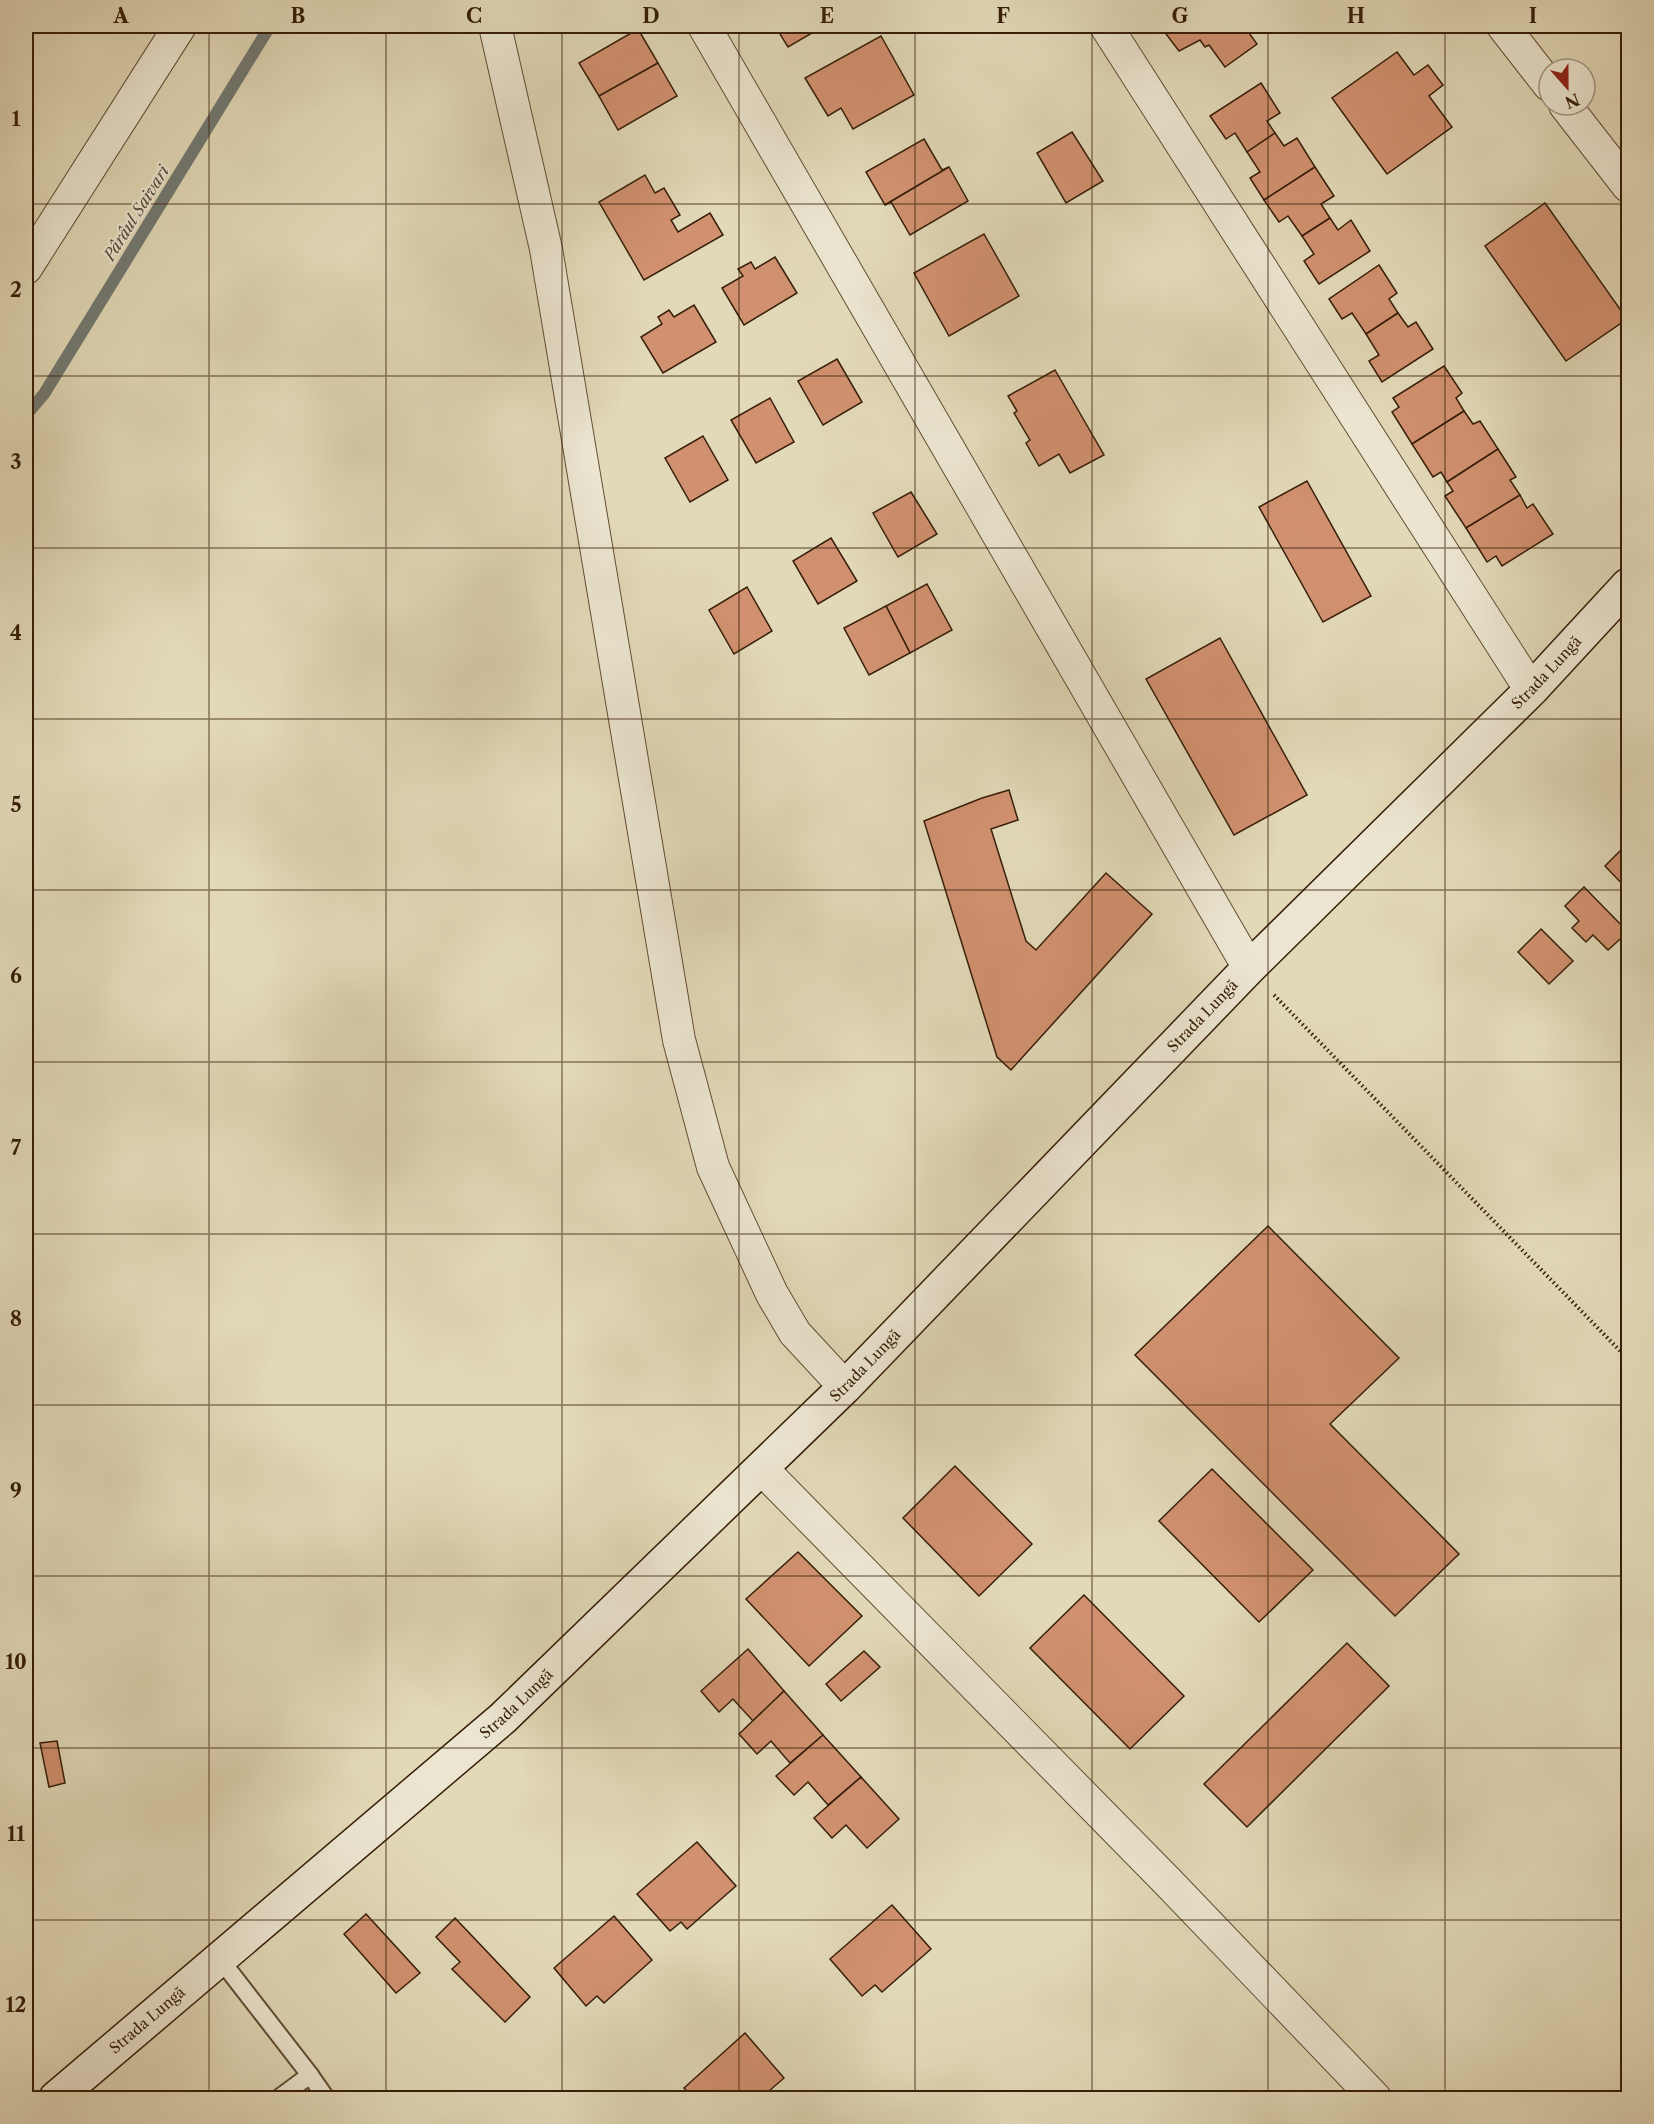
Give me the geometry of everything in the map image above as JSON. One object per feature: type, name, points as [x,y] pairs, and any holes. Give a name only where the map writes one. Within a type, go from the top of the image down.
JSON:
[{"type":"main road","name":"Strada Lungă","points":[[56,2098],[503,1718],[845,1387],[1249,968],[1531,690],[1629,585]]},
{"type":"street","points":[[26,268],[180,26]]},
{"type":"street","points":[[495,26],[546,249],[679,1041],[713,1167],[772,1294],[795,1333],[845,1387]]},
{"type":"street","points":[[704,26],[1249,968]]},
{"type":"street","points":[[1106,26],[1531,690]]},
{"type":"street","points":[[1503,26],[1537,70]]},
{"type":"street","points":[[1574,117],[1629,186]]},
{"type":"street","points":[[761,1468],[1176,1890],[1375,2098]]},
{"type":"lane","points":[[220,1959],[326,2098]]},
{"type":"lane","points":[[279,2098],[310,2075]]},
{"type":"path","points":[[1249,968],[1629,1359]]},
{"type":"building","points":[[775,26],[824,26],[788,47]]},
{"type":"building","points":[[1160,26],[1244,26],[1257,44],[1225,67],[1209,45],[1205,47],[1200,40],[1179,51]]},
{"type":"building","points":[[638,29],[658,63],[599,96],[579,63]]},
{"type":"building","points":[[881,36],[914,95],[853,129],[841,108],[828,116],[805,78]]},
{"type":"building","points":[[1397,52],[1414,75],[1428,65],[1443,85],[1429,96],[1452,127],[1387,174],[1332,98]]},
{"type":"building","points":[[658,63],[677,96],[618,130],[599,96]]},
{"type":"building","points":[[1261,83],[1280,113],[1267,121],[1275,133],[1247,152],[1235,133],[1226,139],[1210,116]]},
{"type":"building","points":[[1072,132],[1103,181],[1066,203],[1037,153]]},
{"type":"building","points":[[1275,133],[1284,146],[1297,138],[1315,167],[1264,200],[1250,178],[1260,172],[1247,152]]},
{"type":"building","points":[[924,139],[942,170],[949,167],[885,205],[866,172]]},
{"type":"building","points":[[949,167],[968,201],[910,235],[891,202],[885,205]]},
{"type":"building","points":[[1315,167],[1334,196],[1321,204],[1330,218],[1302,236],[1288,216],[1279,222],[1264,200]]},
{"type":"building","points":[[645,175],[655,193],[664,188],[680,215],[671,220],[678,232],[710,213],[723,235],[644,280],[599,202]]},
{"type":"building","points":[[1545,203],[1627,319],[1566,361],[1485,246]]},
{"type":"building","points":[[1330,218],[1338,230],[1351,220],[1370,251],[1319,284],[1304,261],[1314,254],[1302,236]]},
{"type":"building","points":[[984,234],[1019,296],[949,336],[914,273]]},
{"type":"building","points":[[775,257],[797,293],[744,325],[722,288],[743,276],[738,269],[751,262],[755,269]]},
{"type":"building","points":[[1379,265],[1397,293],[1389,299],[1398,313],[1366,334],[1352,313],[1342,319],[1329,299]]},
{"type":"building","points":[[694,305],[716,342],[663,373],[641,337],[662,324],[658,317],[669,310],[674,317]]},
{"type":"building","points":[[1398,313],[1408,327],[1416,322],[1433,349],[1382,382],[1369,361],[1379,355],[1366,334]]},
{"type":"building","points":[[837,359],[862,402],[823,425],[798,381]]},
{"type":"building","points":[[1444,366],[1462,393],[1456,398],[1464,411],[1412,444],[1392,412],[1399,407],[1393,398]]},
{"type":"building","points":[[1055,370],[1104,455],[1070,473],[1059,454],[1039,466],[1026,443],[1030,440],[1014,413],[1017,411],[1008,396]]},
{"type":"building","points":[[770,398],[794,442],[756,463],[731,420]]},
{"type":"building","points":[[1464,411],[1473,424],[1480,421],[1498,449],[1447,482],[1441,472],[1433,477],[1412,444]]},
{"type":"building","points":[[703,436],[728,480],[690,502],[665,458]]},
{"type":"building","points":[[1498,449],[1516,477],[1510,480],[1520,495],[1466,528],[1445,496],[1453,491],[1447,482]]},
{"type":"building","points":[[1307,481],[1371,596],[1323,622],[1259,507]]},
{"type":"building","points":[[911,492],[937,534],[898,557],[873,513]]},
{"type":"building","points":[[1520,495],[1527,508],[1533,504],[1553,534],[1502,566],[1496,556],[1487,562],[1466,528]]},
{"type":"building","points":[[831,538],[857,581],[818,604],[793,561]]},
{"type":"building","points":[[927,584],[952,630],[910,653],[886,606]]},
{"type":"building","points":[[747,587],[772,631],[734,654],[709,610]]},
{"type":"building","points":[[886,606],[910,653],[869,675],[844,628]]},
{"type":"building","points":[[1220,638],[1307,795],[1234,835],[1146,679]]},
{"type":"building","points":[[1009,790],[1018,820],[991,829],[1026,941],[1036,950],[1106,873],[1152,914],[1011,1070],[997,1057],[924,821]]},
{"type":"building","points":[[1628,843],[1628,890],[1605,866]]},
{"type":"building","points":[[1584,887],[1628,932],[1608,950],[1593,935],[1586,942],[1572,928],[1579,921],[1565,906]]},
{"type":"building","points":[[1541,929],[1573,961],[1549,984],[1518,952]]},
{"type":"building","points":[[1268,1226],[1399,1358],[1330,1424],[1459,1554],[1395,1616],[1135,1355]]},
{"type":"building","points":[[955,1466],[1032,1544],[979,1596],[903,1518]]},
{"type":"building","points":[[1212,1469],[1313,1570],[1259,1622],[1159,1521]]},
{"type":"building","points":[[798,1552],[862,1616],[809,1666],[746,1599]]},
{"type":"building","points":[[1084,1595],[1184,1696],[1130,1749],[1030,1648]]},
{"type":"building","points":[[1347,1643],[1389,1686],[1247,1827],[1204,1784]]},
{"type":"building","points":[[748,1649],[784,1691],[753,1721],[733,1699],[719,1712],[701,1691]]},
{"type":"building","points":[[864,1651],[880,1667],[841,1701],[826,1684]]},
{"type":"building","points":[[784,1691],[823,1735],[790,1763],[771,1741],[757,1754],[739,1734]]},
{"type":"building","points":[[823,1735],[861,1777],[828,1805],[808,1782],[794,1795],[776,1776]]},
{"type":"building","points":[[57,1741],[65,1783],[49,1787],[40,1743]]},
{"type":"building","points":[[861,1777],[899,1819],[867,1848],[846,1825],[832,1838],[814,1818]]},
{"type":"building","points":[[697,1842],[736,1886],[687,1929],[681,1922],[670,1931],[637,1894]]},
{"type":"building","points":[[892,1905],[931,1949],[882,1992],[875,1985],[862,1996],[830,1959]]},
{"type":"building","points":[[366,1914],[420,1973],[396,1993],[344,1934]]},
{"type":"building","points":[[614,1916],[652,1960],[604,2003],[597,1996],[586,2006],[554,1968]]},
{"type":"building","points":[[455,1918],[530,1997],[505,2022],[452,1969],[460,1962],[436,1937]]},
{"type":"building","points":[[745,2033],[784,2078],[761,2098],[693,2098],[684,2088]]},
{"type":"waterway","name":"Pârâul Saivari","points":[[26,415],[44,394],[270,26]]}]
